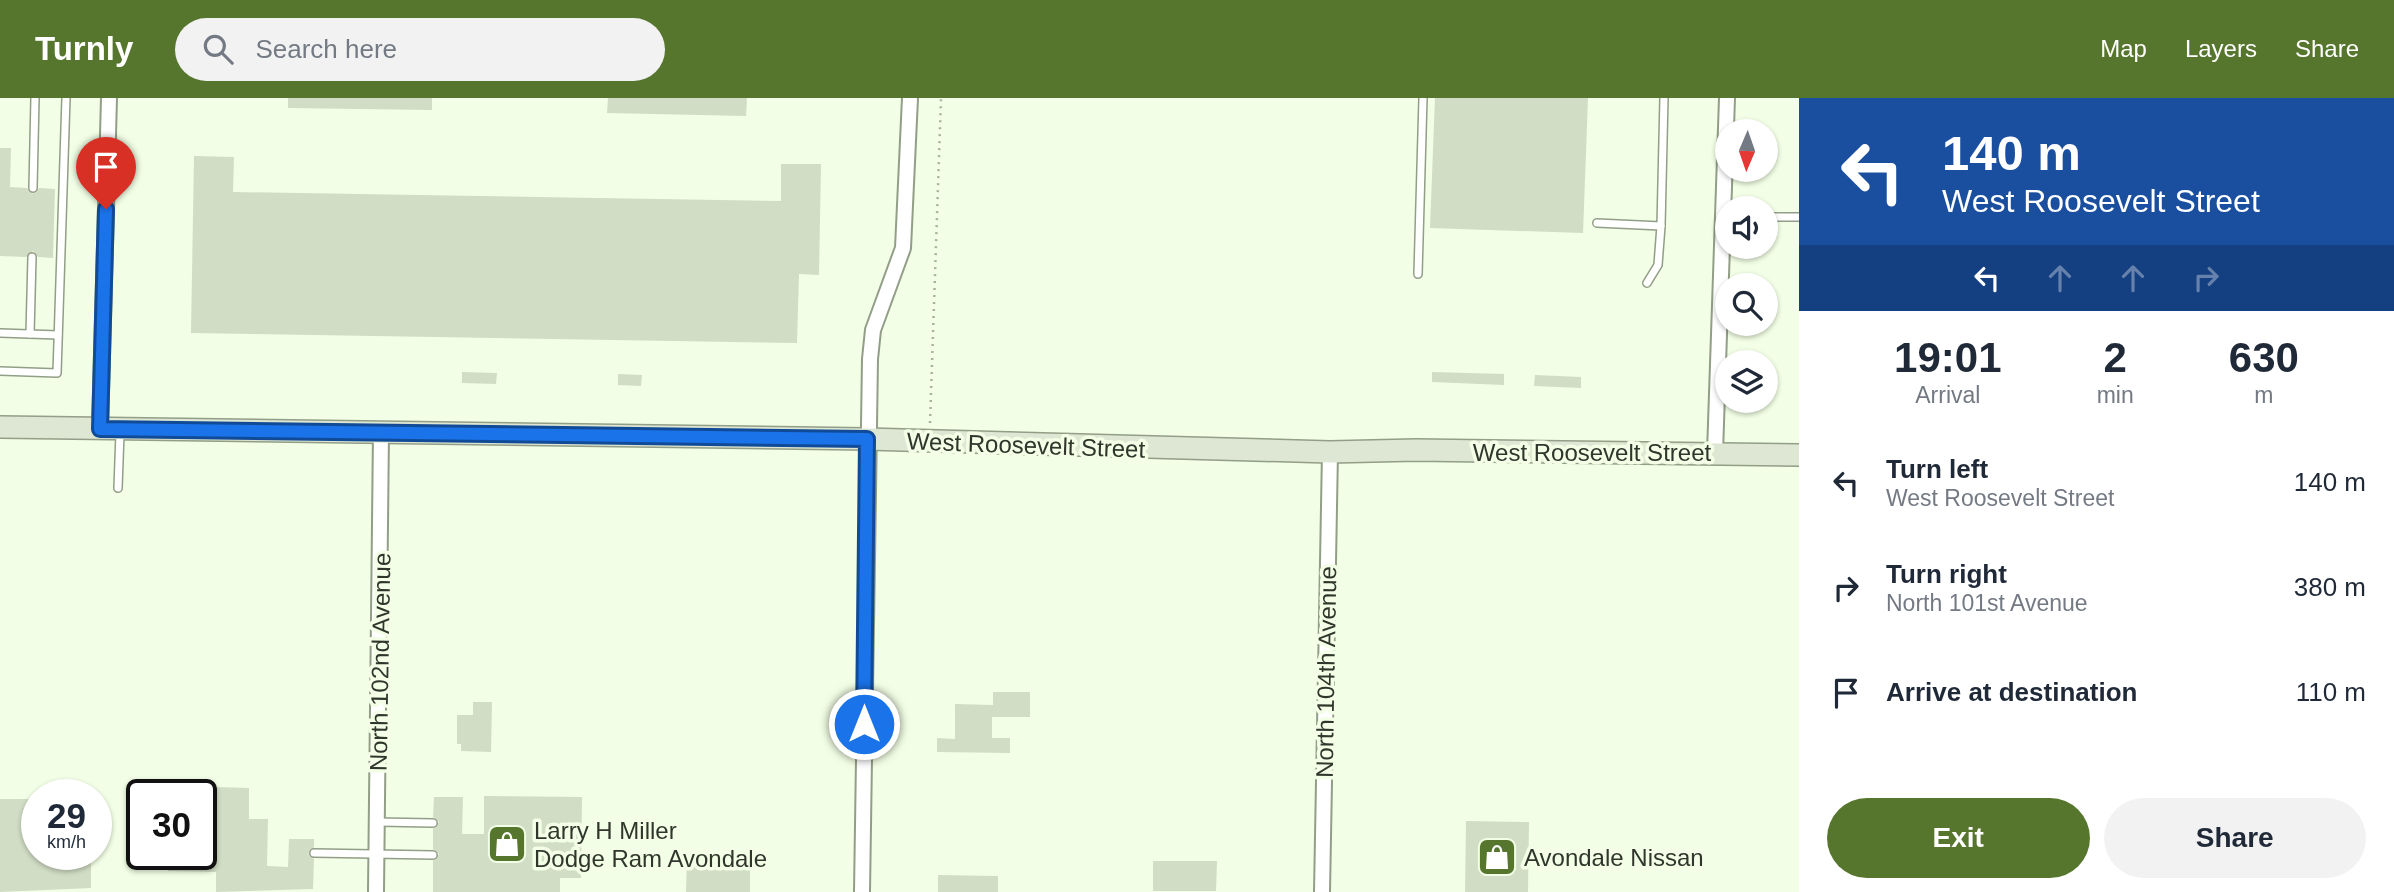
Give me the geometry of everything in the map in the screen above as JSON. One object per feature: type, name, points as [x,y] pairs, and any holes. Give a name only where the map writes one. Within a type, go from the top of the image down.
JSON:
[{"type":"street","points":[[109,98],[110,429]]},
{"type":"street","points":[[862,892],[867,439],[873,330],[902,248],[910,98]]},
{"type":"street","points":[[1725,196],[1727,98]]},
{"type":"street","points":[[1715,453],[1723,259]]},
{"type":"street","name":"West Roosevelt Street","points":[[0,428],[867,439],[1330,452],[1799,455]]},
{"type":"street","name":"North 102nd Avenue","points":[[376,892],[382,432]]},
{"type":"street","name":"North 104th Avenue","points":[[1322,892],[1330,452]]},
{"type":"lane","points":[[33,188],[35,98]]},
{"type":"lane","points":[[0,371],[57,373],[66,98]]},
{"type":"lane","points":[[1418,274],[1423,98]]},
{"type":"lane","points":[[1647,283],[1658,265],[1664,98]]},
{"type":"lane","points":[[1778,217],[1799,217]]},
{"type":"lane","points":[[1597,223],[1661,226]]},
{"type":"lane","points":[[30,334],[32,257]]},
{"type":"lane","points":[[0,333],[58,335]]},
{"type":"lane","points":[[110,429],[118,488]]},
{"type":"lane","points":[[378,822],[433,823]]},
{"type":"lane","points":[[314,853],[433,855]]},
{"type":"path","points":[[929,442],[941,98]]},
{"type":"building","points":[[288,98],[432,98],[432,110],[288,108]]},
{"type":"building","points":[[608,98],[747,98],[746,116],[607,113]]},
{"type":"building","points":[[1435,98],[1588,98],[1583,233],[1430,228]]},
{"type":"building","points":[[0,148],[11,148],[10,187],[27,188],[32,194],[39,188],[55,189],[53,258],[38,257],[33,251],[26,257],[0,256]]},
{"type":"building","points":[[194,156],[234,157],[233,192],[781,201],[781,164],[821,164],[819,275],[799,274],[797,343],[191,333]]},
{"type":"building","points":[[462,372],[497,373],[496,384],[462,383]]},
{"type":"building","points":[[1432,372],[1504,374],[1504,385],[1432,382]]},
{"type":"building","points":[[618,374],[642,375],[641,386],[618,385]]},
{"type":"building","points":[[1535,375],[1581,377],[1581,388],[1534,386]]},
{"type":"building","points":[[993,692],[1030,692],[1030,717],[992,717],[992,738],[1010,738],[1010,753],[937,752],[937,738],[955,739],[955,704],[993,705]]},
{"type":"building","points":[[473,702],[492,702],[491,752],[461,751],[461,744],[457,744],[457,715],[473,715]]},
{"type":"building","points":[[217,787],[249,788],[249,819],[268,819],[267,866],[288,867],[289,839],[314,839],[314,847],[308,854],[314,859],[313,889],[216,892],[216,872],[168,871],[217,870]]},
{"type":"building","name":"Larry H Miller Dodge Ram Avondale","points":[[484,796],[582,797],[581,878],[560,878],[560,892],[433,892],[433,861],[439,854],[433,849],[433,829],[439,822],[433,817],[434,797],[463,797],[462,834],[484,834]]},
{"type":"building","points":[[0,799],[21,799],[21,870],[91,870],[91,888],[0,892]]},
{"type":"building","name":"Avondale Nissan","points":[[1466,821],[1529,822],[1528,892],[1465,892]]},
{"type":"building","points":[[687,857],[750,858],[750,892],[686,892]]},
{"type":"building","points":[[1153,861],[1217,861],[1216,891],[1153,891]]},
{"type":"building","points":[[938,875],[998,876],[998,892],[938,892]]},
{"type":"place","name":"Larry H Miller Dodge Ram Avondale","points":[[507,844]]},
{"type":"place","name":"Avondale Nissan","points":[[1497,857]]},
{"type":"route","points":[[106,209],[100,429],[867,439],[864,724]]}]
